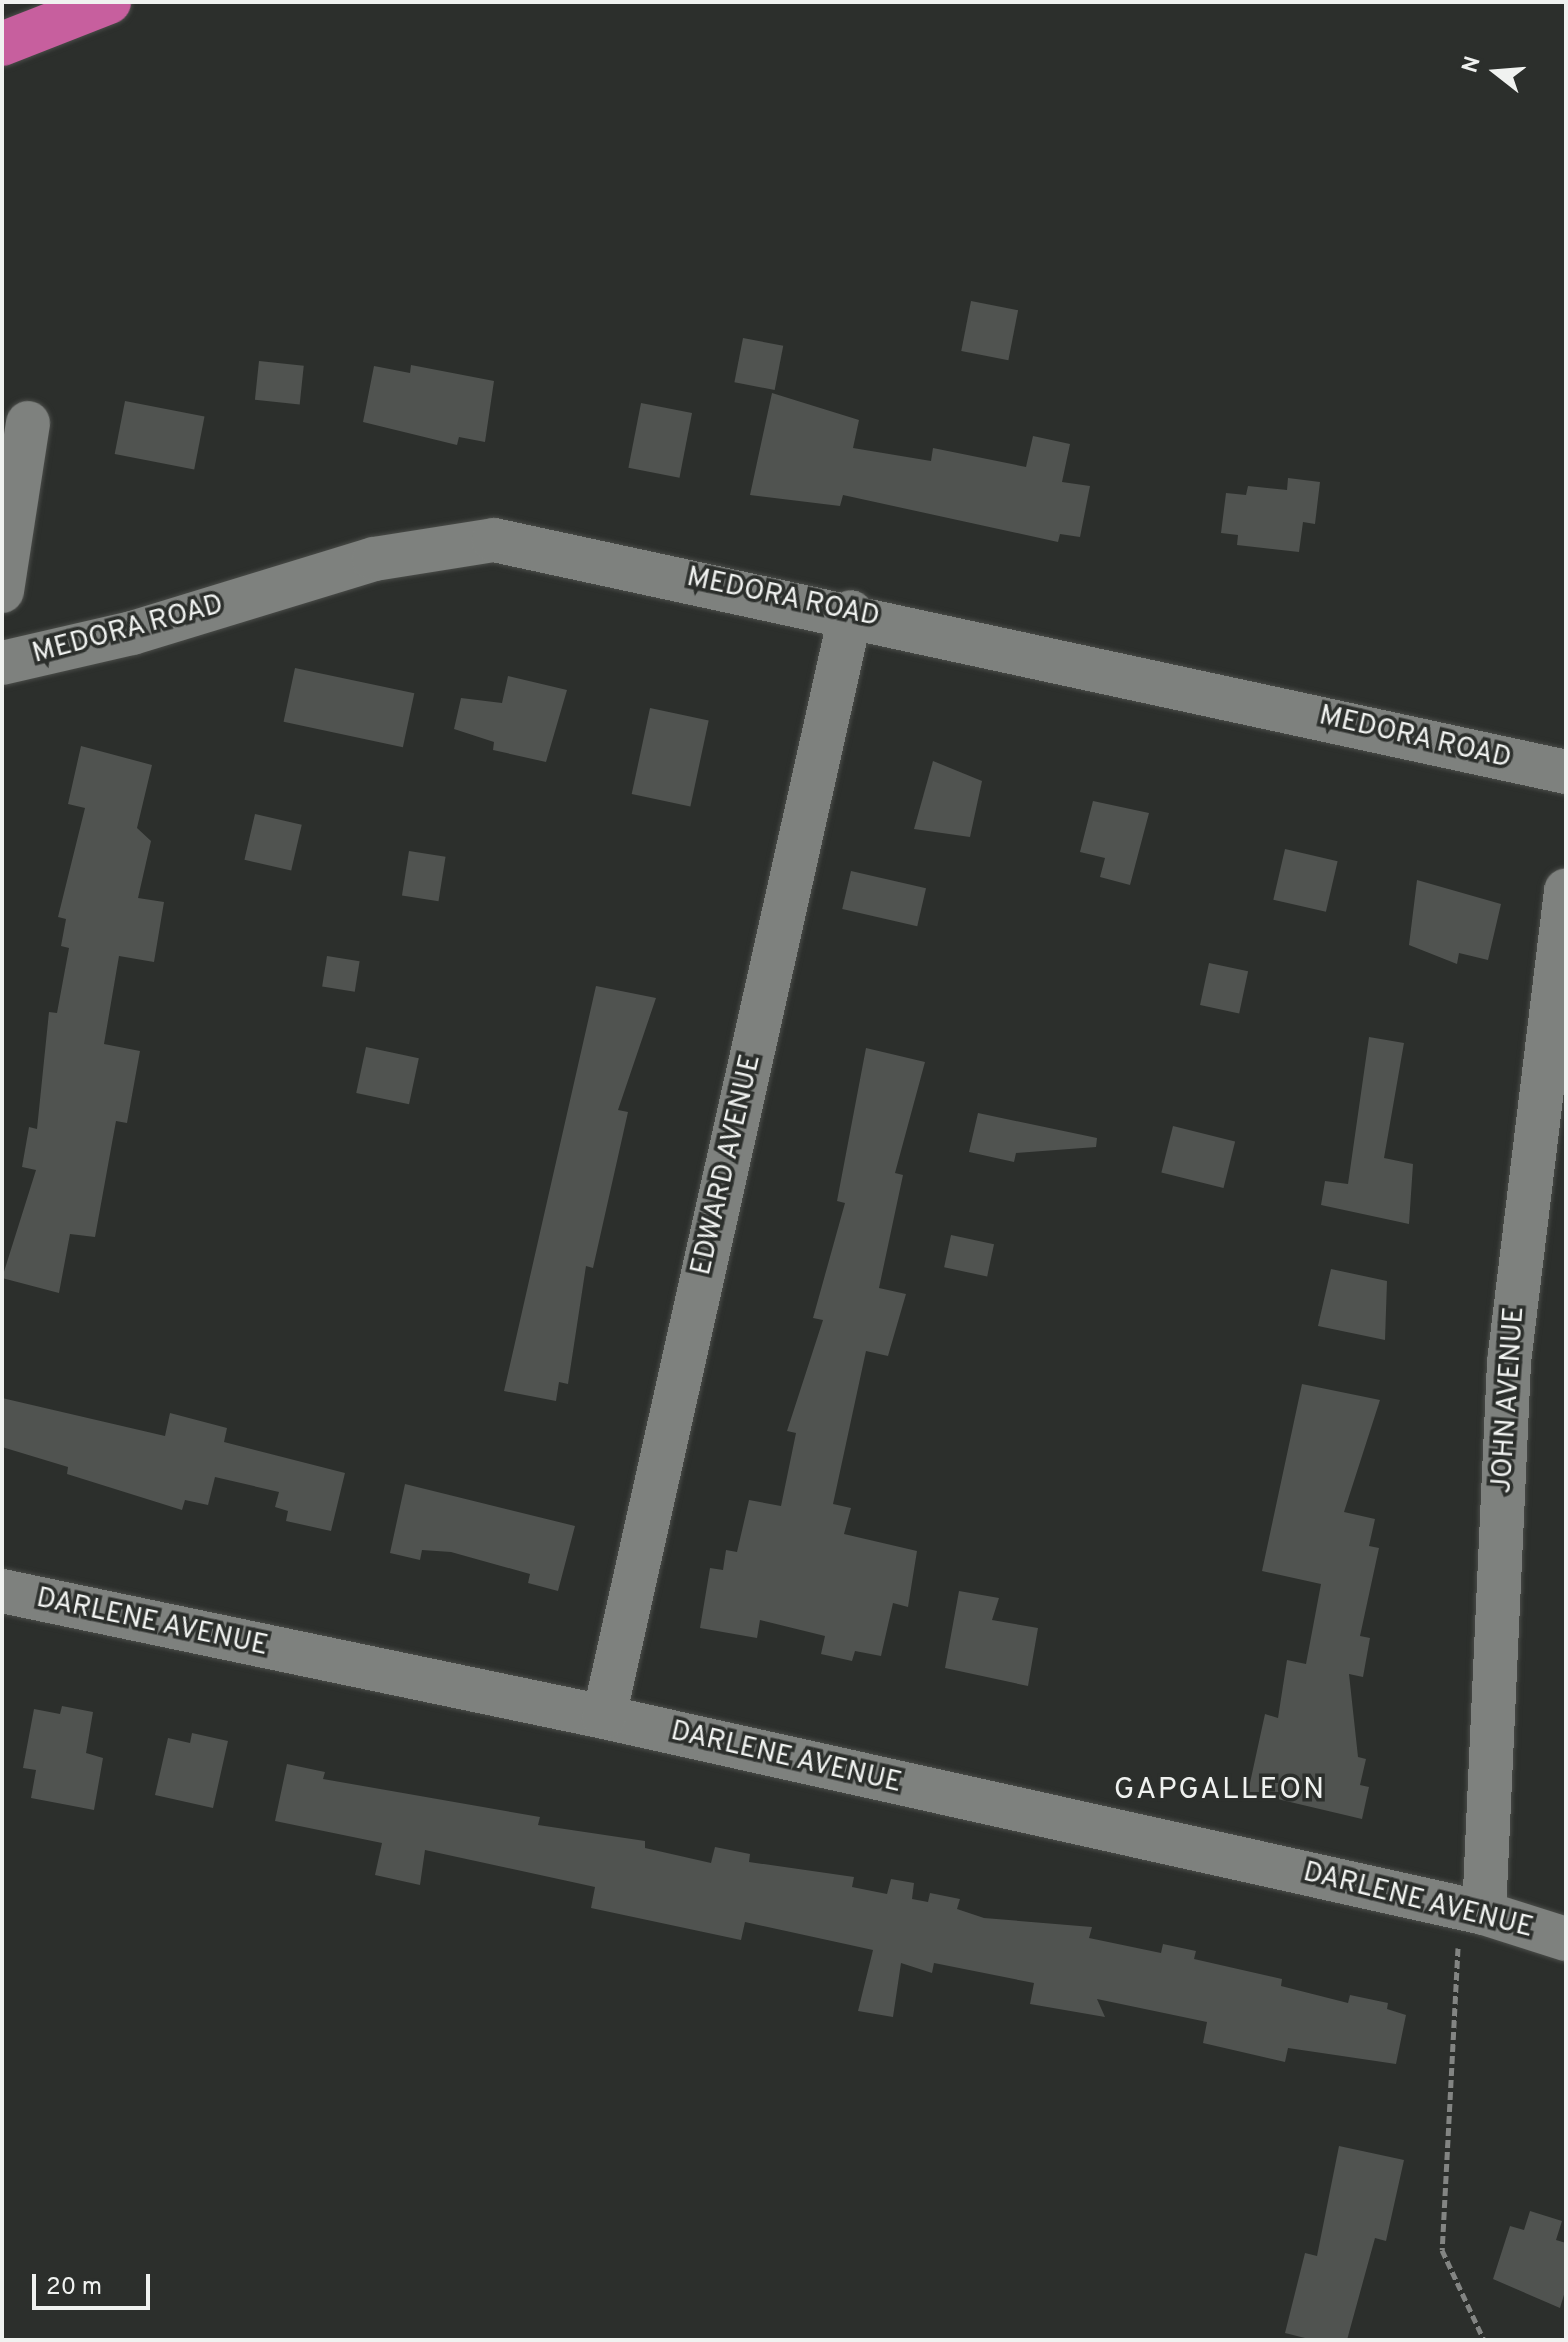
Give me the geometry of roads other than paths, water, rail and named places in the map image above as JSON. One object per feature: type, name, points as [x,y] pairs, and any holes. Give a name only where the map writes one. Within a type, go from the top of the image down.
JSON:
[{"type":"highway","points":[[2,44],[109,2]]},
{"type":"street","points":[[2,591],[28,423]]},
{"type":"street","name":"MEDORA ROAD","points":[[2,663],[132,633],[374,559],[494,540],[851,612],[1566,772]]},
{"type":"street","name":"EDWARD AVENUE","points":[[604,1717],[851,612]]},
{"type":"street","name":"JOHN AVENUE","points":[[1472,1911],[1509,1362],[1566,890]]},
{"type":"street","name":"DARLENE AVENUE","points":[[2,1591],[604,1717],[1472,1911],[1566,1939]]},
{"type":"district","name":"GAPGALLEON","points":[[1220,1791]]}]
